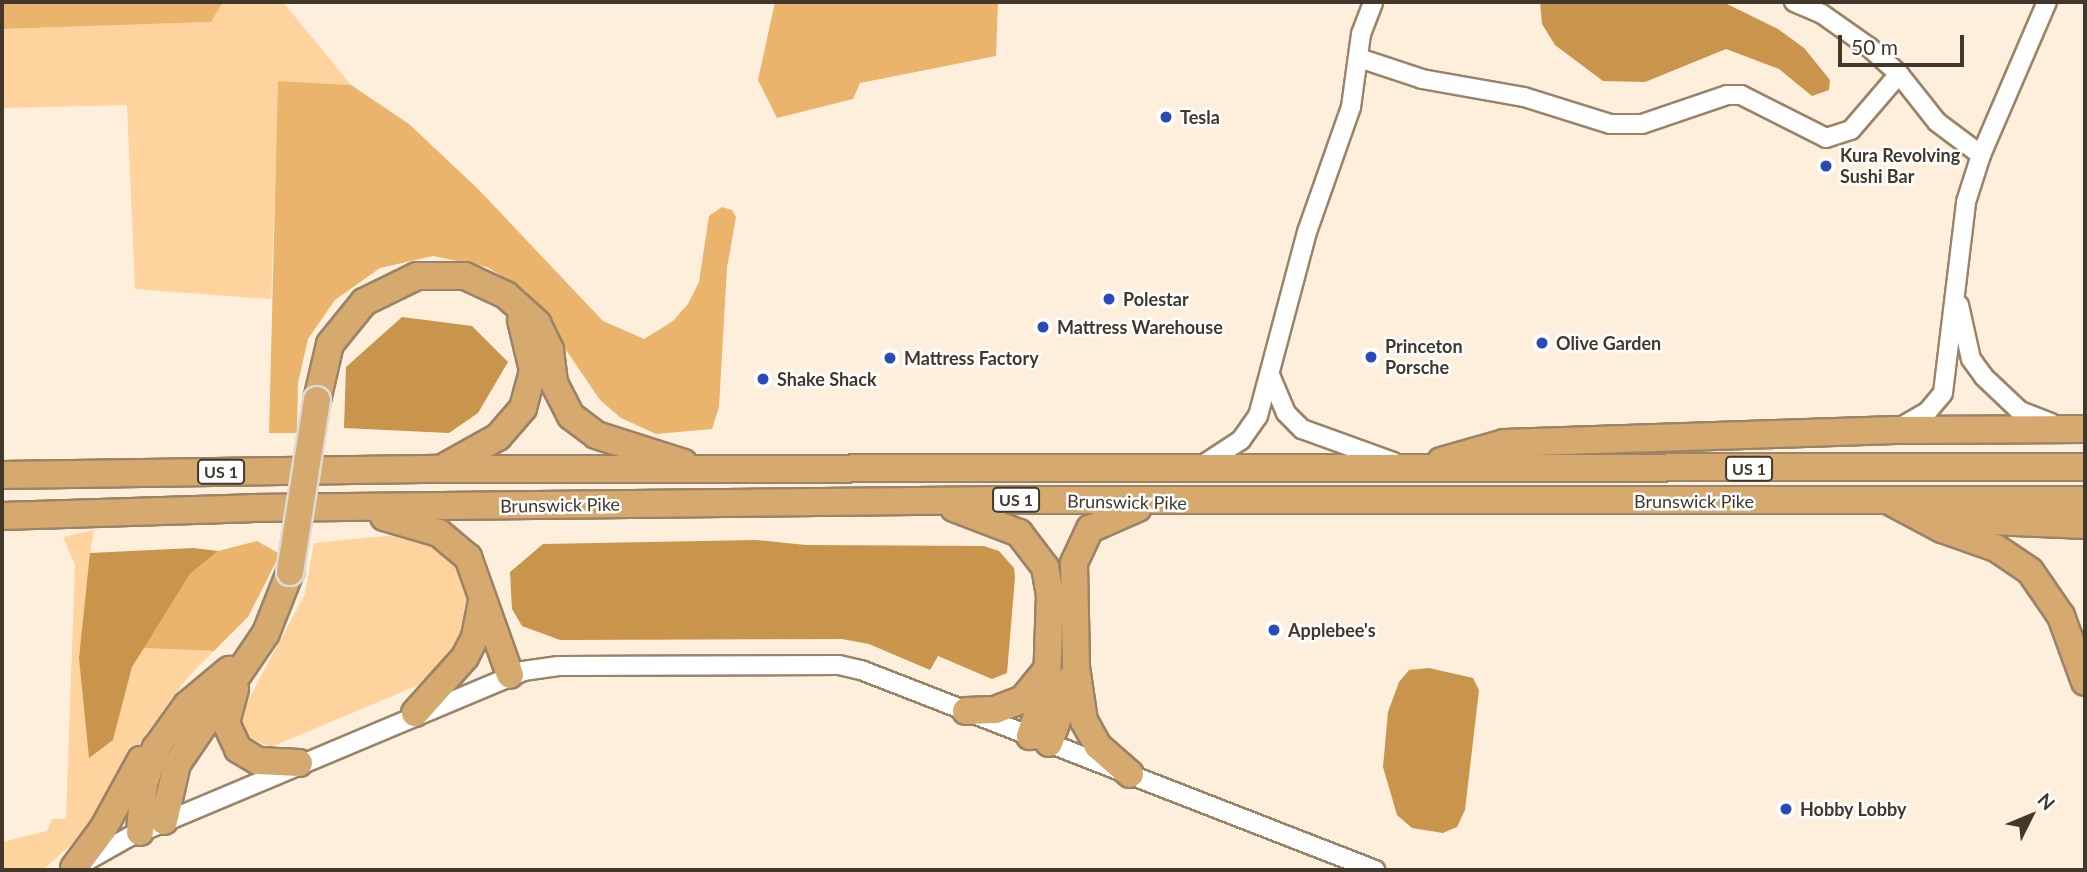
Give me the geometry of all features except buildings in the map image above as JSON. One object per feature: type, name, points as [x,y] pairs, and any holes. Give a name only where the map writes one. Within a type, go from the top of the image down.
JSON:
[{"type":"highway","points":[[152,827],[177,764],[271,623],[290,572],[317,400],[337,331],[381,291],[434,274],[465,276],[492,287],[520,305],[543,332],[554,383],[571,416],[596,435],[702,470]]},
{"type":"highway","points":[[441,469],[503,433],[518,416],[530,390],[533,370],[528,335],[513,306],[492,287]]},
{"type":"highway","points":[[1413,469],[1504,443],[1896,430],[2084,429]]},
{"type":"highway","name":"Brunswick Pike","points":[[2,475],[441,469],[2085,467]]},
{"type":"highway","name":"Brunswick Pike","points":[[2,516],[336,507],[933,501],[2085,500]]},
{"type":"highway","points":[[933,501],[1007,526],[1038,555],[1049,587],[1049,666],[1040,740]]},
{"type":"highway","points":[[1889,501],[1945,520],[2085,525]]},
{"type":"highway","points":[[1889,501],[1942,529],[1996,548],[2030,571],[2053,600],[2085,682]]},
{"type":"highway","points":[[1130,774],[1105,753],[1088,731],[1076,667],[1074,563],[1081,542],[1094,526],[1112,517],[1166,502]]},
{"type":"highway","points":[[336,507],[424,526],[452,540],[473,565],[481,600],[510,675]]},
{"type":"highway","points":[[415,713],[472,645],[481,600]]},
{"type":"highway","points":[[73,869],[103,829],[142,758],[168,726],[214,679],[246,661]]},
{"type":"highway","points":[[246,661],[227,711],[231,740],[242,753],[258,761],[299,763]]},
{"type":"highway","points":[[966,711],[989,711],[1023,699],[1049,666]]},
{"type":"highway","points":[[1040,740],[1076,667]]},
{"type":"highway","points":[[152,827],[145,776],[168,726]]},
{"type":"street","points":[[1195,470],[1227,452],[1252,428],[1270,375],[1307,232],[1351,107],[1361,34],[1373,2]]},
{"type":"street","points":[[1794,2],[1843,27],[1899,74],[1937,122],[1981,155]]},
{"type":"street","points":[[1896,430],[1928,411],[1943,393],[1966,202],[1981,155],[2047,2]]},
{"type":"street","points":[[1359,58],[1422,79],[1524,97],[1610,124],[1642,124],[1727,95],[1741,95],[1826,138],[1850,130],[1899,74]]},
{"type":"street","points":[[1956,288],[1965,339],[1983,377],[2020,411],[2084,429]]},
{"type":"street","points":[[1270,375],[1286,414],[1302,429],[1413,469]]},
{"type":"street","points":[[73,869],[152,827],[415,713],[510,675],[559,666],[848,666],[1375,870]]},
{"type":"shaded area","points":[[2,2],[223,2],[211,22],[2,29]]},
{"type":"shaded area","points":[[223,2],[283,2],[351,85],[279,81],[271,299],[135,289],[127,105],[2,108],[2,29],[211,22]]},
{"type":"shaded area","points":[[775,2],[998,2],[996,56],[860,83],[853,99],[777,118],[758,80]]},
{"type":"shaded area","points":[[1540,2],[1723,2],[1778,29],[1804,48],[1830,80],[1829,90],[1812,96],[1779,69],[1726,49],[1645,82],[1603,81],[1555,45],[1542,24]]},
{"type":"shaded area","points":[[278,81],[351,85],[409,124],[478,189],[603,321],[644,339],[673,321],[688,304],[699,282],[709,216],[722,207],[732,210],[736,217],[727,268],[719,407],[712,429],[656,434],[621,418],[600,400],[526,291],[487,267],[433,256],[380,268],[335,300],[308,339],[298,383],[297,433],[269,433]]},
{"type":"shaded area","points":[[402,317],[472,326],[508,362],[478,413],[449,433],[344,428],[346,367]]},
{"type":"shaded area","points":[[94,530],[90,553],[89,757],[113,740],[132,667],[143,648],[214,651],[187,678],[131,755],[84,833],[43,870],[2,870],[2,842],[47,831],[52,819],[66,819],[75,565],[63,537]]},
{"type":"shaded area","points":[[417,533],[470,572],[473,630],[433,679],[271,747],[251,739],[242,721],[245,706],[305,594],[314,543]]},
{"type":"shaded area","points":[[756,540],[806,545],[984,546],[999,551],[1014,568],[1015,578],[1007,673],[992,679],[938,656],[930,670],[869,644],[842,639],[560,640],[522,626],[512,609],[510,572],[543,544]]},
{"type":"shaded area","points":[[257,541],[280,554],[248,617],[214,651],[143,648],[190,574],[218,551]]},
{"type":"shaded area","points":[[193,548],[218,551],[190,574],[132,667],[113,740],[89,758],[79,658],[90,553]]},
{"type":"shaded area","points":[[1429,668],[1473,678],[1479,690],[1465,810],[1457,827],[1443,833],[1412,828],[1397,815],[1383,767],[1388,712],[1399,682],[1409,670]]},
{"type":"place","name":"Tesla","points":[[1166,117]]},
{"type":"place","name":"Kura Revolving Sushi Bar","points":[[1826,166]]},
{"type":"place","name":"Polestar","points":[[1109,299]]},
{"type":"place","name":"Mattress Warehouse","points":[[1043,327]]},
{"type":"place","name":"Olive Garden","points":[[1542,343]]},
{"type":"place","name":"Princeton Porsche","points":[[1371,357]]},
{"type":"place","name":"Mattress Factory","points":[[890,358]]},
{"type":"place","name":"Shake Shack","points":[[763,379]]},
{"type":"place","name":"Applebee's","points":[[1274,630]]},
{"type":"place","name":"Hobby Lobby","points":[[1786,809]]}]
